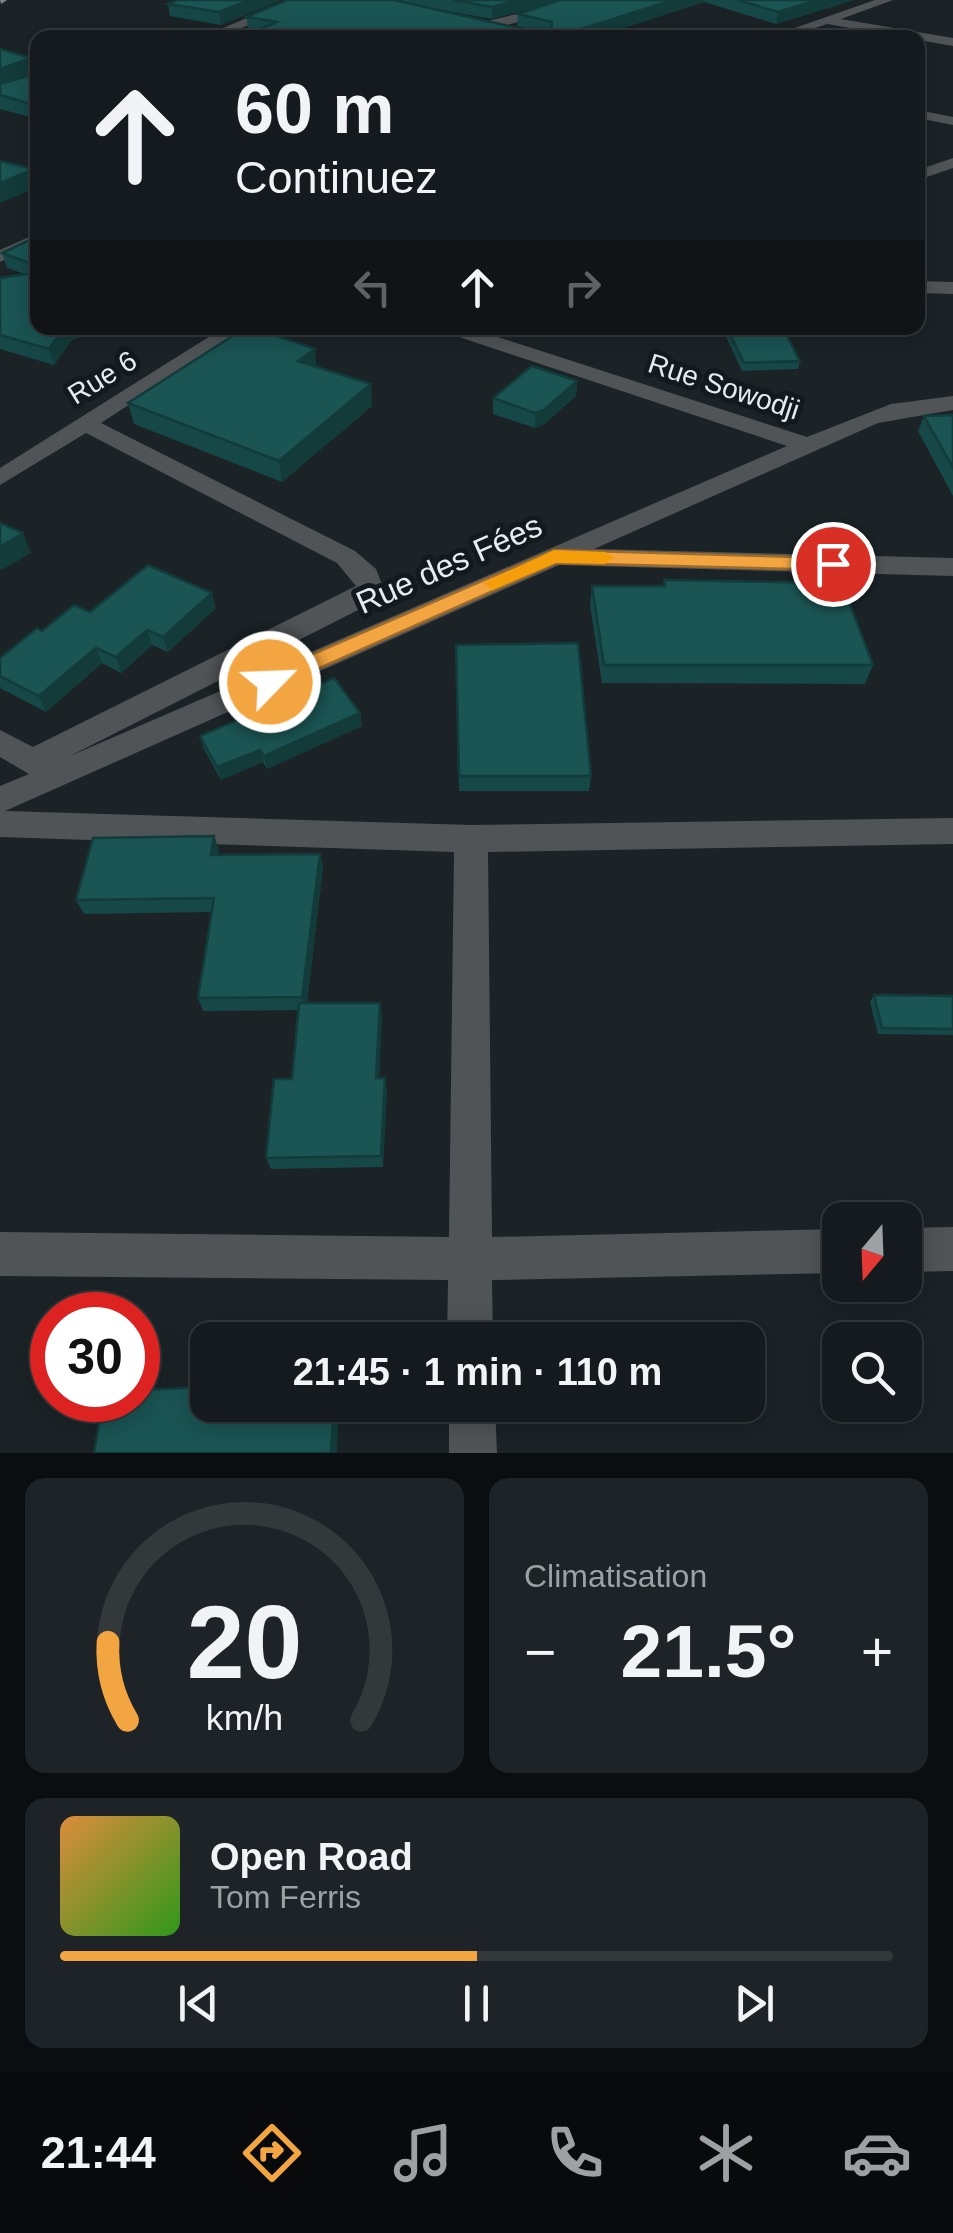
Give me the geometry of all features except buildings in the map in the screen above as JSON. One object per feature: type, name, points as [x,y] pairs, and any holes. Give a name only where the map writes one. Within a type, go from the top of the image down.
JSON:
[{"type":"street","points":[[225,30],[302,0]]},
{"type":"street","points":[[466,30],[589,0]]},
{"type":"street","points":[[796,30],[888,0]]},
{"type":"street","points":[[446,18],[508,30]]},
{"type":"street","points":[[826,20],[884,30]]},
{"type":"street","points":[[925,37],[953,42]]},
{"type":"street","points":[[0,55],[30,63]]},
{"type":"street","points":[[925,116],[953,122]]},
{"type":"street","points":[[925,173],[953,163]]},
{"type":"street","points":[[0,257],[30,242]]},
{"type":"street","points":[[925,287],[953,288]]},
{"type":"street","name":"Rue 6","points":[[0,478],[225,335]]},
{"type":"street","name":"Rue Sowodji","points":[[472,335],[806,445]]},
{"type":"street","name":"Rue des Fées","points":[[0,800],[44,768],[554,556],[806,445],[870,418],[941,403]]},
{"type":"street","points":[[0,742],[44,768],[361,598],[370,587],[367,575],[346,557],[84,424]]},
{"type":"street","points":[[554,556],[953,567]]},
{"type":"street","points":[[0,824],[472,839],[953,830]]},
{"type":"street","points":[[470,1322],[472,839]]},
{"type":"street","points":[[922,1250],[953,1249]]},
{"type":"street","points":[[0,1254],[468,1259],[822,1252]]},
{"type":"street","points":[[473,1422],[474,1453]]},
{"type":"slow traffic","points":[[493,583],[554,556],[605,558]]},
{"type":"route","points":[[270,682],[554,556],[833,564]]}]
